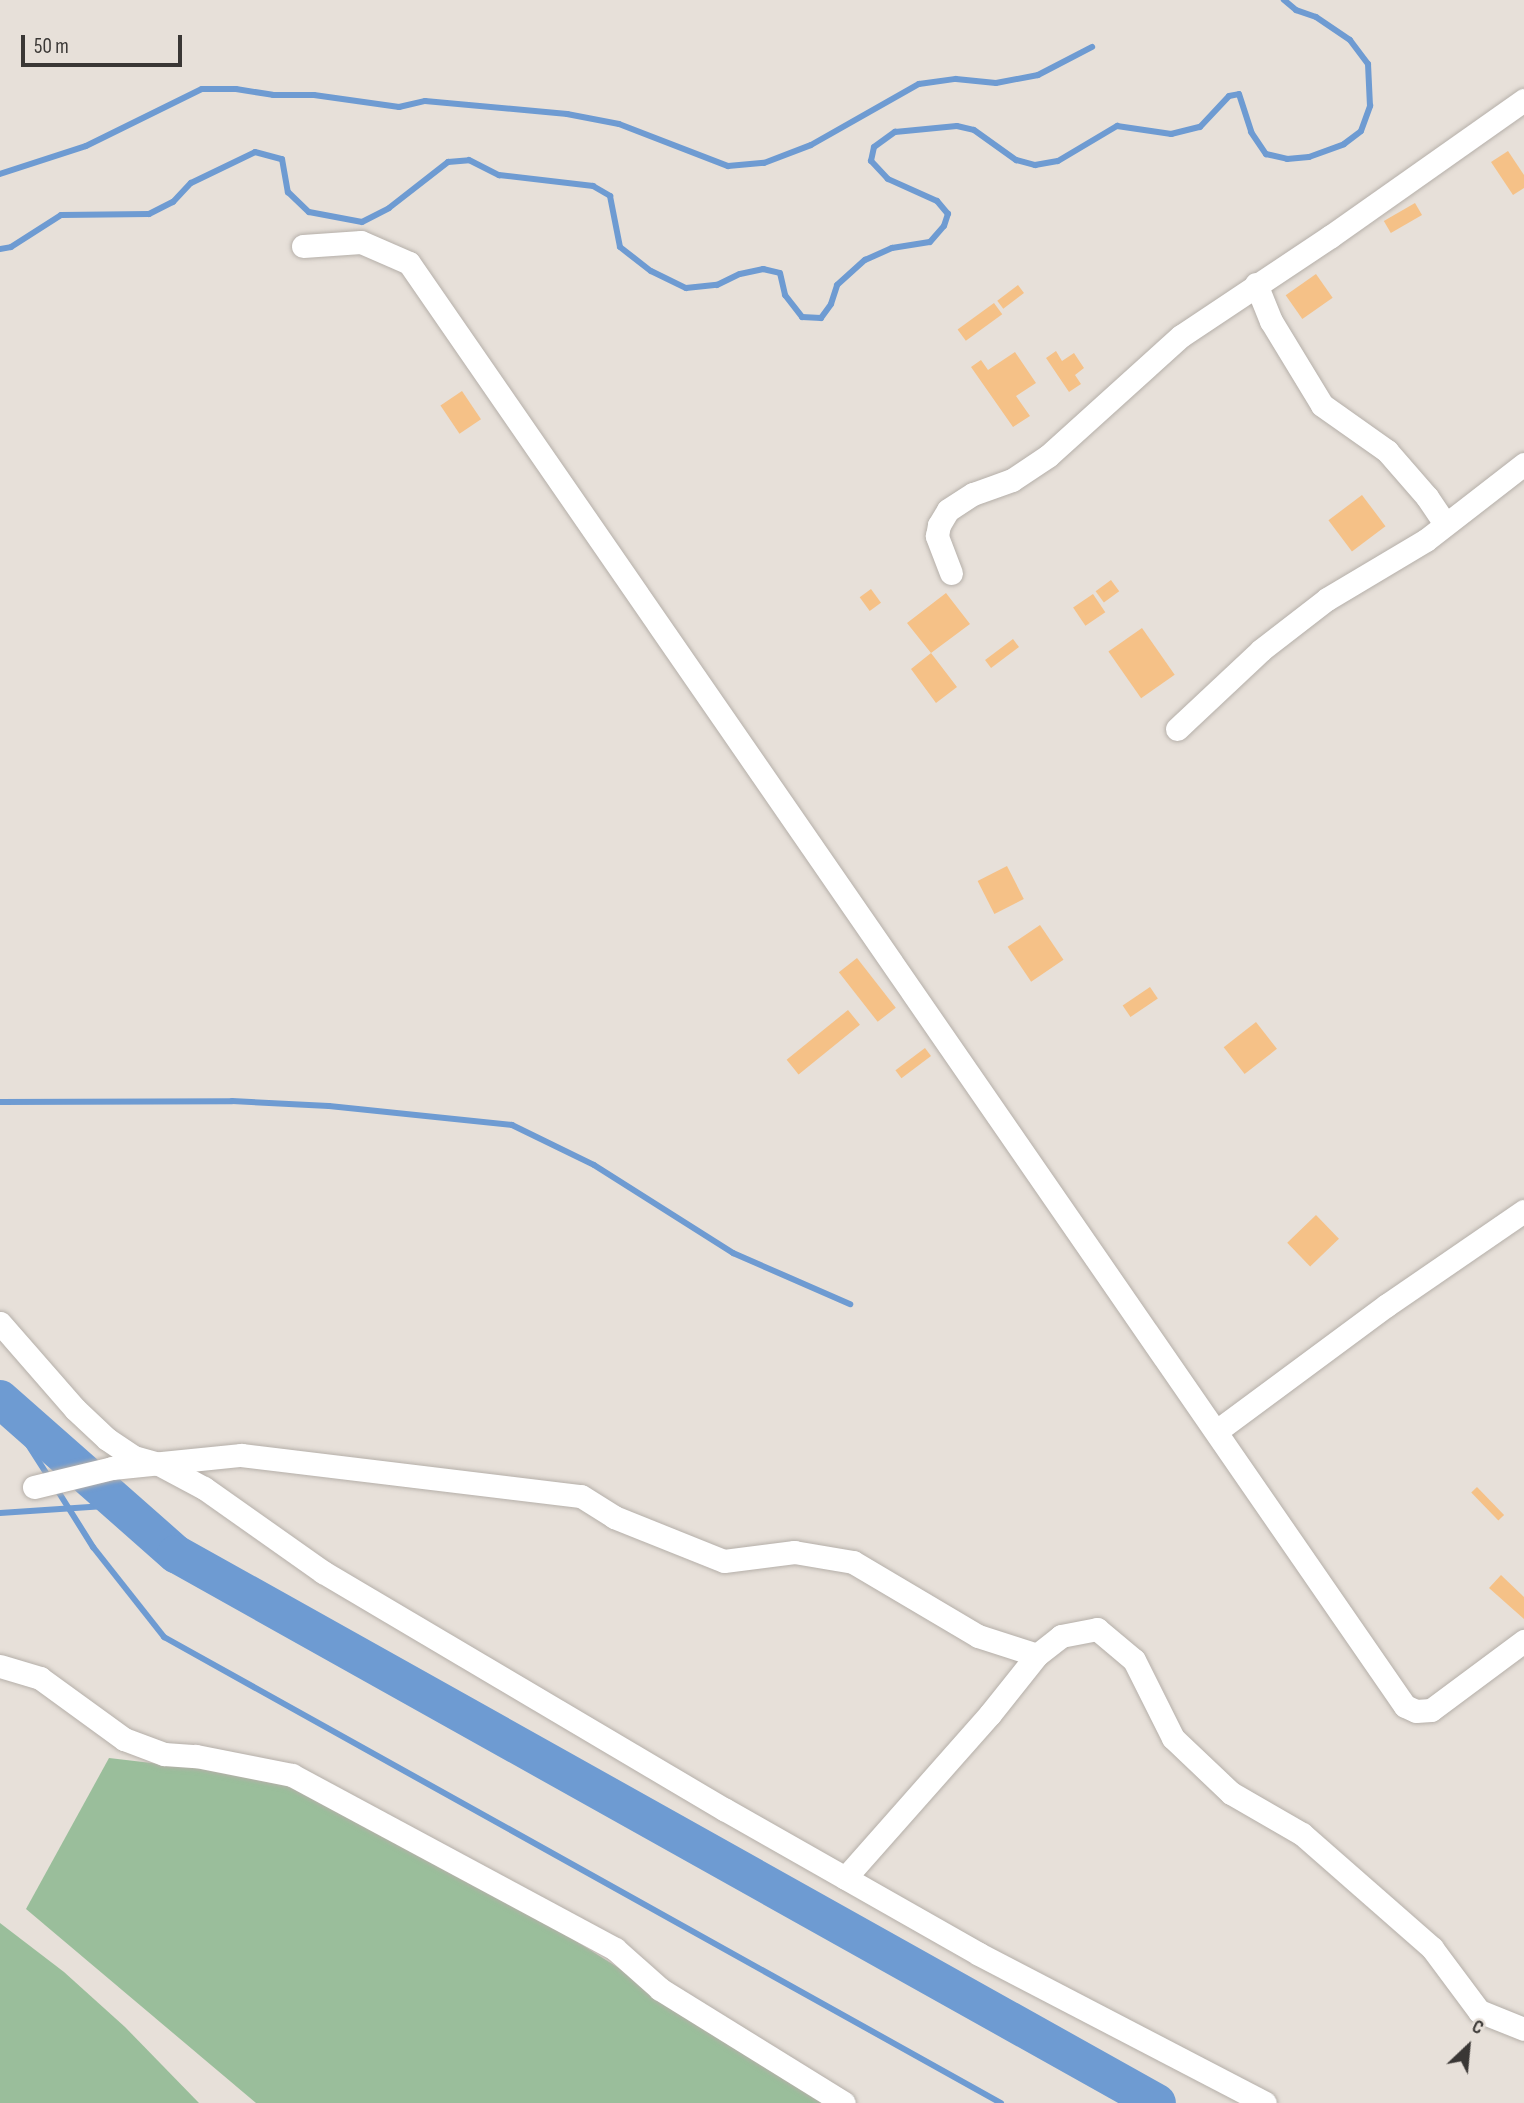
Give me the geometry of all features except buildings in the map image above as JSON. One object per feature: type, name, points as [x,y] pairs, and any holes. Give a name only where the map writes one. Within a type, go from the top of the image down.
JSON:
[{"type":"street","points":[[951,573],[937,536],[939,524],[948,510],[973,494],[1012,480],[1048,456],[1181,336],[1331,236],[1524,100]]},
{"type":"street","points":[[303,246],[360,242],[409,263],[1218,1430],[1405,1706],[1416,1711],[1431,1710],[1524,1641]]},
{"type":"street","points":[[1256,284],[1271,321],[1322,405],[1387,451],[1427,497],[1446,524]]},
{"type":"street","points":[[1177,729],[1261,650],[1327,599],[1426,540],[1524,464]]},
{"type":"street","points":[[1218,1430],[1387,1305],[1524,1212]]},
{"type":"street","points":[[0,1323],[75,1409],[107,1439],[134,1457],[159,1464],[204,1488],[323,1572],[845,1878],[979,1954],[1265,2103]]},
{"type":"street","points":[[34,1487],[112,1468],[241,1455],[581,1496],[614,1517],[724,1561],[794,1552],[853,1562],[978,1636],[1037,1656]]},
{"type":"street","points":[[845,1878],[990,1714],[1037,1656],[1061,1636],[1097,1629],[1134,1660],[1173,1738],[1231,1793],[1302,1834],[1432,1948],[1479,2011],[1524,2029]]},
{"type":"street","points":[[0,1666],[40,1678],[124,1740],[164,1754],[196,1756],[292,1774],[615,1949],[660,1989],[844,2103]]},
{"type":"green space","points":[[109,1758],[262,1776],[397,1829],[834,2103],[256,2103],[26,1909]]},
{"type":"green space","points":[[0,1923],[64,1972],[125,2027],[199,2103],[0,2103]]},
{"type":"waterway","points":[[0,249],[11,247],[61,215],[149,214],[173,202],[191,183],[255,152],[282,159],[288,192],[309,212],[362,222],[389,208],[448,162],[469,160],[499,175],[593,186],[610,196],[620,247],[651,271],[686,288],[717,285],[740,274],[763,269],[780,273],[785,295],[802,317],[821,318],[831,304],[837,285],[865,260],[892,248],[930,242],[944,226],[948,214],[937,201],[888,179],[871,161],[874,147],[895,132],[957,126],[974,130],[1016,160],[1035,165],[1058,161],[1117,126],[1171,134],[1200,127],[1229,96],[1239,94],[1251,132],[1266,154],[1287,159],[1309,157],[1344,144],[1361,131],[1370,106],[1368,64],[1350,40],[1316,17],[1296,10],[1284,0]]},
{"type":"waterway","points":[[0,174],[86,146],[202,89],[236,89],[273,95],[314,95],[399,107],[425,101],[567,114],[619,124],[728,166],[764,163],[811,145],[919,84],[956,79],[996,83],[1038,75],[1092,47]]},
{"type":"waterway","points":[[0,1102],[232,1101],[329,1106],[512,1125],[594,1165],[733,1253],[850,1304]]},
{"type":"waterway","points":[[0,1399],[176,1554],[1157,2103]]},
{"type":"waterway","points":[[0,1401],[50,1479]]},
{"type":"waterway","points":[[56,1488],[93,1547],[164,1637],[1001,2103]]},
{"type":"waterway","points":[[0,1513],[120,1505]]}]
